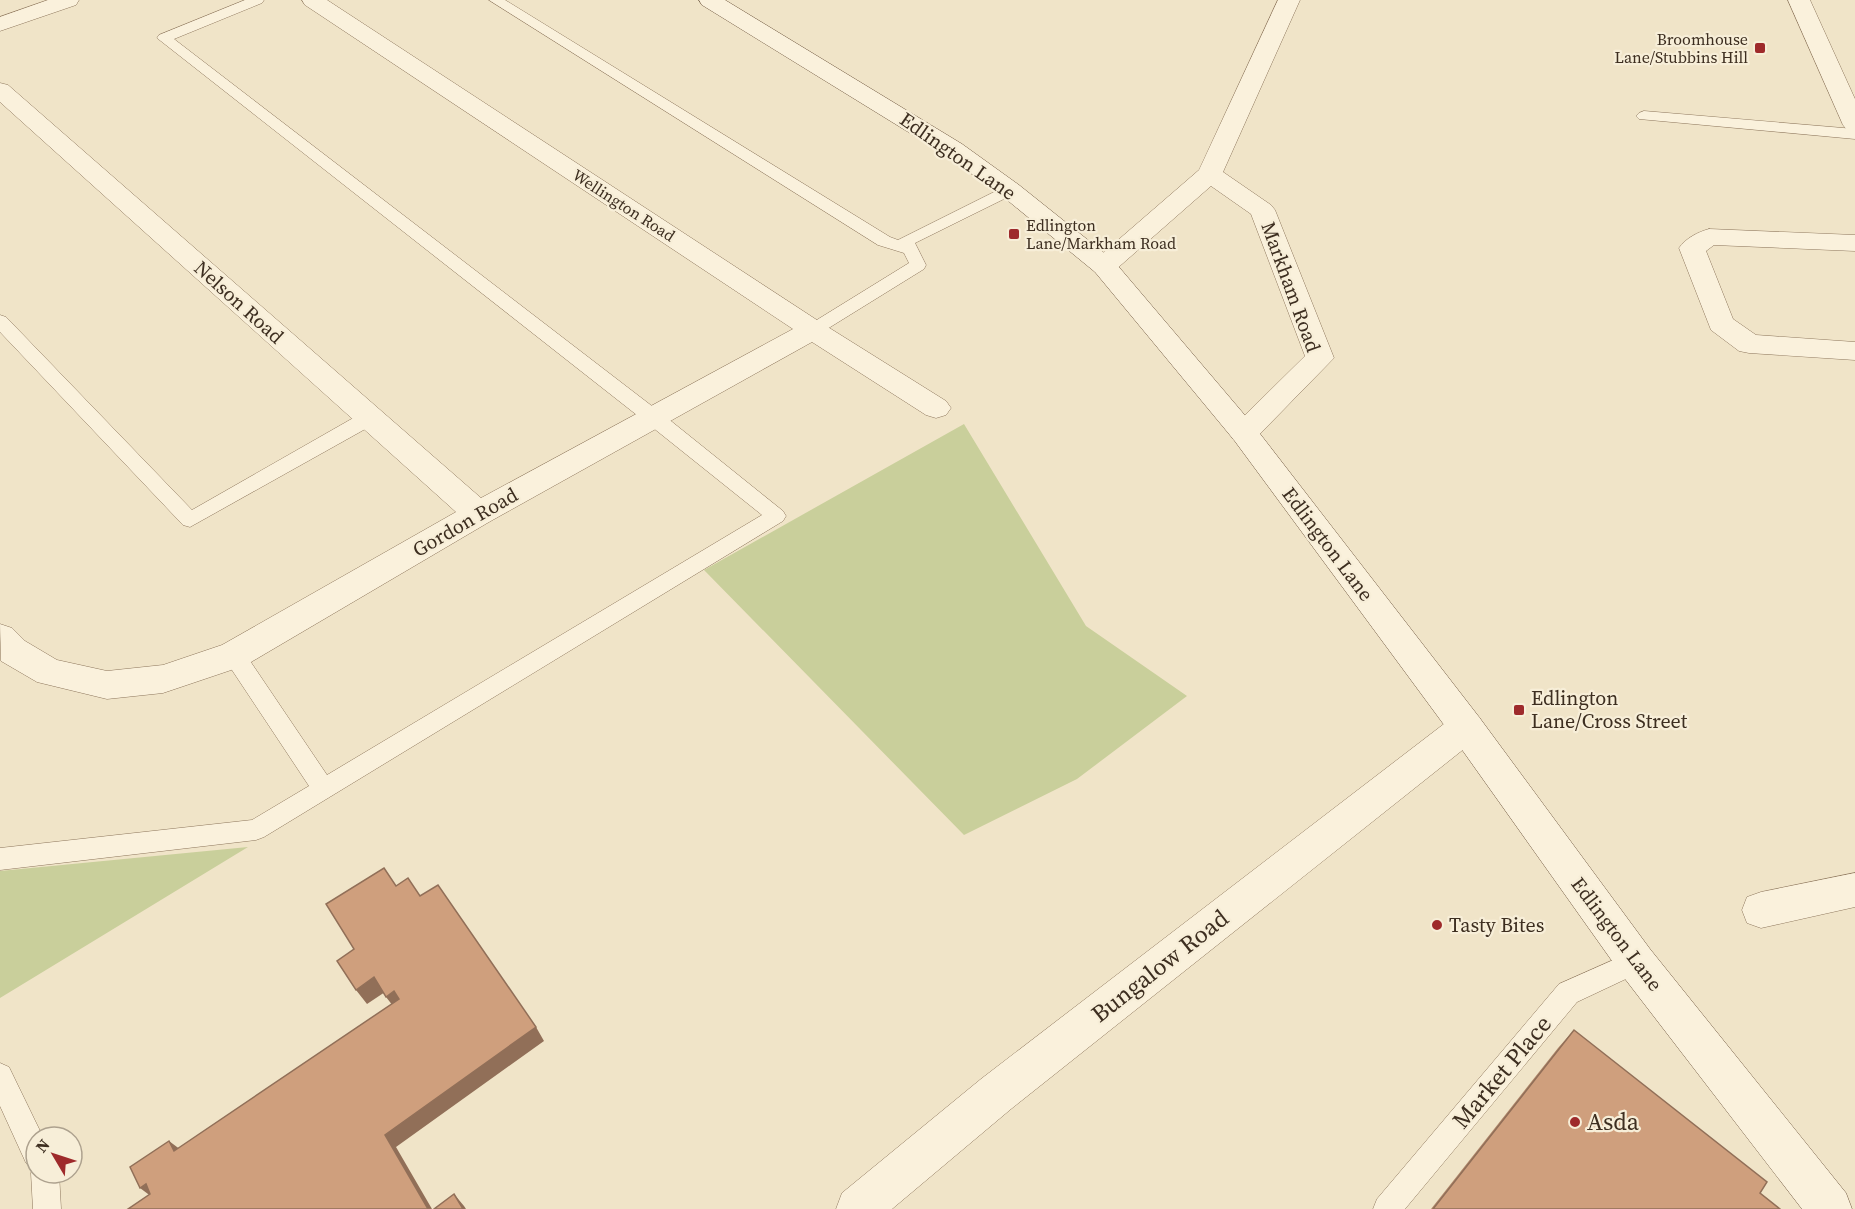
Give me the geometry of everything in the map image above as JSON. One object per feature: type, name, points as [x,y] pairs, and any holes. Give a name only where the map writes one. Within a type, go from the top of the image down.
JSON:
[{"type":"street","points":[[19,0],[58,4]]},
{"type":"street","name":"Wellington Road","points":[[313,0],[813,330],[936,408]]},
{"type":"street","name":"Edlington Lane","points":[[710,0],[900,115],[1010,190],[1104,266],[1244,433],[1466,727],[1636,962],[1830,1209]]},
{"type":"street","points":[[1104,266],[1210,174],[1289,0]]},
{"type":"street","points":[[1798,0],[1855,125]]},
{"type":"street","points":[[0,24],[58,4]]},
{"type":"street","name":"Nelson Road","points":[[2,93],[478,514]]},
{"type":"street","name":"Markham Road","points":[[1210,174],[1262,210],[1320,358],[1244,433]]},
{"type":"street","points":[[1855,243],[1709,237],[1692,248],[1721,324],[1749,344],[1855,351]]},
{"type":"street","name":"Gordon Road","points":[[0,638],[13,651],[49,672],[107,686],[163,679],[234,655],[478,514],[813,330]]},
{"type":"street","name":"Bungalow Road","points":[[858,1209],[996,1094],[1466,727]]},
{"type":"street","points":[[1761,910],[1855,890]]},
{"type":"lane","points":[[0,859],[256,830],[776,516],[654,418],[164,38],[257,0]]},
{"type":"lane","points":[[496,0],[884,241],[911,250]]},
{"type":"lane","points":[[1644,116],[1855,134]]},
{"type":"lane","points":[[813,330],[918,265],[906,241],[1010,190]]},
{"type":"lane","points":[[0,321],[190,520],[369,418]]},
{"type":"lane","points":[[234,655],[324,789]]},
{"type":"lane","name":"Market Place","points":[[1388,1209],[1568,993],[1636,962]]},
{"type":"lane","points":[[0,1076],[24,1127]]},
{"type":"lane","points":[[46,1185],[47,1209]]},
{"type":"green space","points":[[964,424],[1086,626],[1187,696],[1077,779],[964,835],[704,570]]},
{"type":"green space","points":[[248,847],[0,998],[0,871]]},
{"type":"building","points":[[384,868],[396,886],[408,878],[420,896],[438,885],[536,1027],[385,1135],[428,1209],[128,1209],[150,1194],[146,1184],[140,1188],[130,1167],[169,1141],[174,1151],[399,999],[394,991],[386,997],[374,977],[356,990],[337,961],[354,949],[326,904]]},
{"type":"building","name":"Asda","points":[[1574,1030],[1767,1182],[1760,1193],[1780,1209],[1433,1209]]},
{"type":"building","points":[[454,1194],[463,1209],[434,1209]]},
{"type":"place","name":"Broomhouse Lane/Stubbins Hill","points":[[1760,48]]},
{"type":"place","name":"Edlington Lane/Markham Road","points":[[1014,234]]},
{"type":"place","name":"Edlington Lane/Cross Street","points":[[1519,710]]},
{"type":"place","name":"Tasty Bites","points":[[1437,925]]},
{"type":"place","name":"Asda","points":[[1575,1122]]}]
